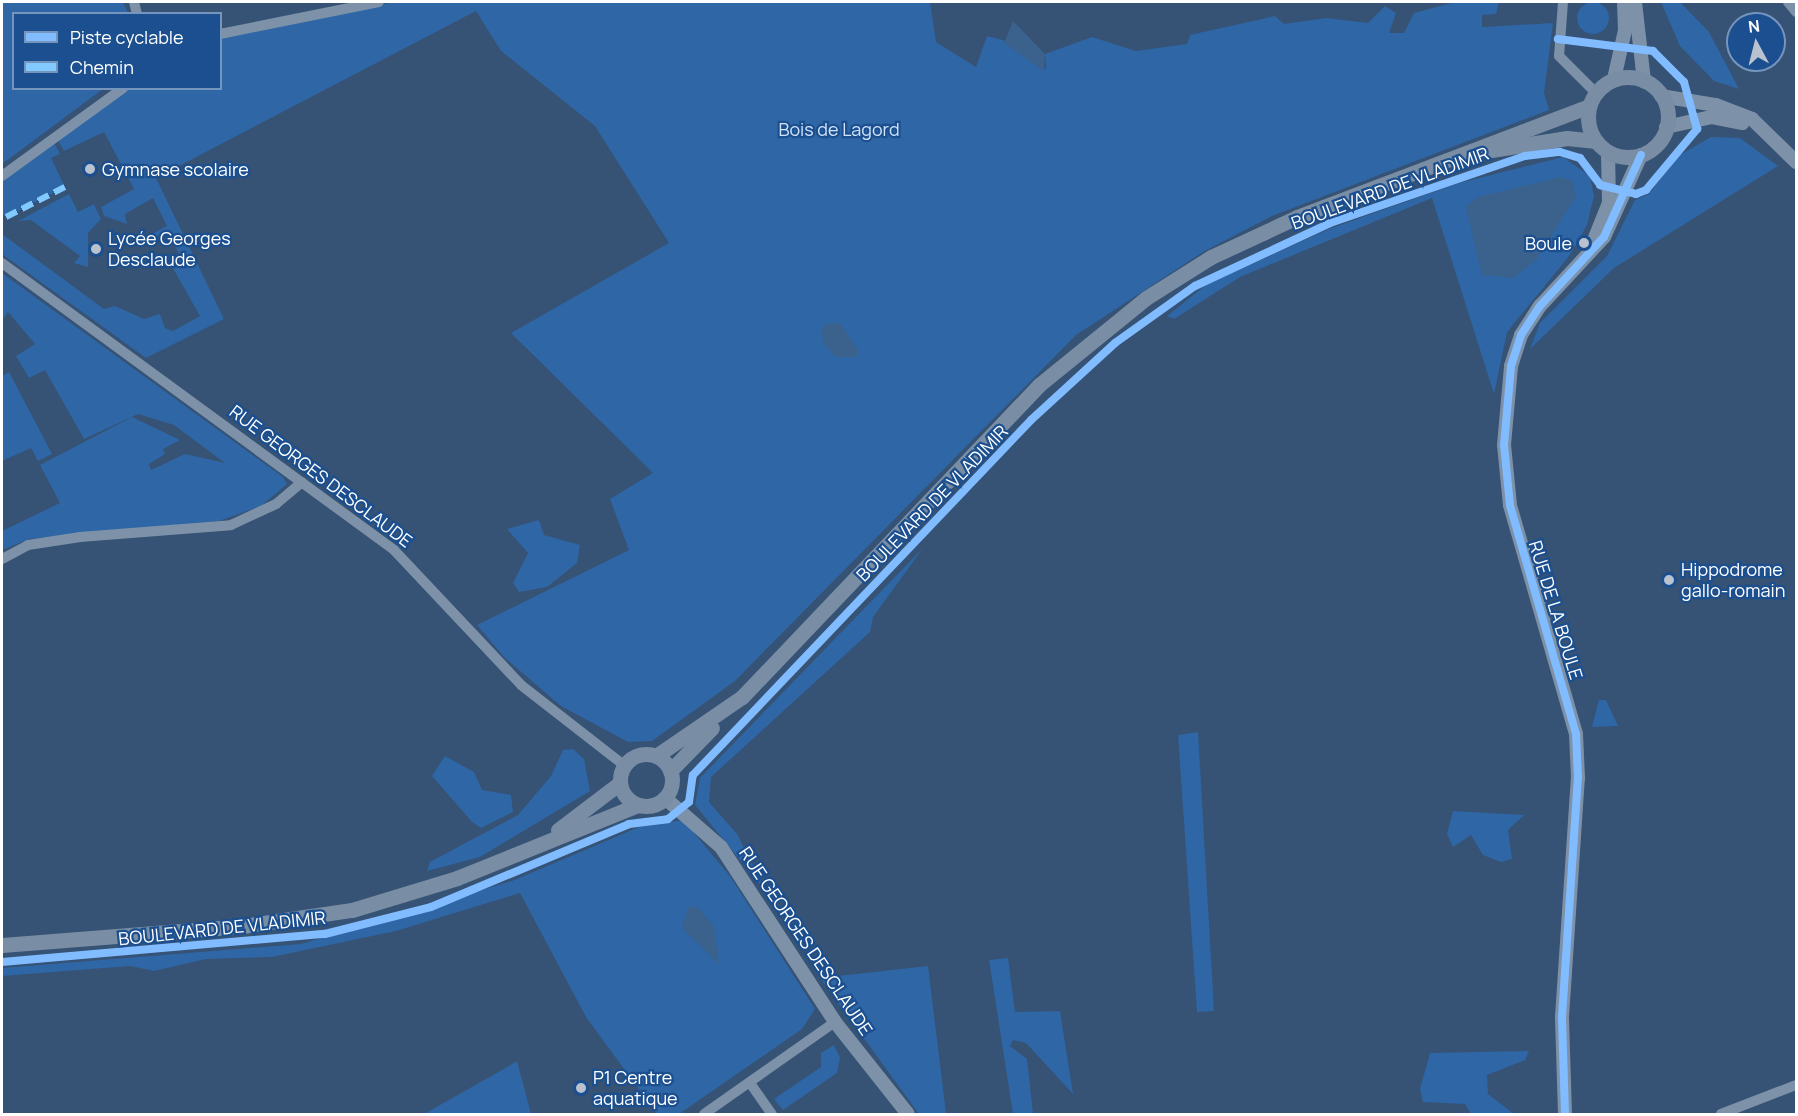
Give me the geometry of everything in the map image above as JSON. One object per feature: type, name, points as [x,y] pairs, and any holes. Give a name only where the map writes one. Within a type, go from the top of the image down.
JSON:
[{"type":"main road","points":[[1614,79],[1644,81],[1661,96],[1666,127],[1657,145],[1641,155],[1608,152],[1596,141],[1592,100],[1614,79]]},
{"type":"main road","name":"BOULEVARD DE VLADIMIR","points":[[656,756],[742,697],[1039,385],[1116,319],[1249,238],[1592,100]]},
{"type":"main road","name":"BOULEVARD DE VLADIMIR","points":[[1455,157],[1543,140],[1596,141]]},
{"type":"main road","points":[[620,783],[638,805],[652,805],[665,798],[670,771],[742,697]]},
{"type":"main road","points":[[538,843],[620,783],[625,766],[639,755],[656,756],[670,771]]},
{"type":"main road","name":"BOULEVARD DE VLADIMIR","points":[[2,945],[321,916],[430,888],[638,805]]},
{"type":"street","points":[[222,34],[379,2]]},
{"type":"street","points":[[1563,2],[1559,56],[1592,100]]},
{"type":"street","points":[[1614,79],[1623,46],[1624,2]]},
{"type":"street","points":[[1635,2],[1644,81]]},
{"type":"street","points":[[1788,2],[1797,12]]},
{"type":"street","points":[[2,176],[120,90]]},
{"type":"street","points":[[1661,96],[1728,109],[1767,132],[1797,162]]},
{"type":"street","points":[[1666,127],[1710,117],[1767,132]]},
{"type":"street","name":"RUE DE LA BOULE","points":[[1581,261],[1609,203],[1608,152]]},
{"type":"street","name":"RUE DE LA BOULE","points":[[1565,1114],[1562,1017],[1577,746],[1510,505],[1504,445],[1511,366],[1521,335],[1619,215],[1641,155]]},
{"type":"street","name":"RUE GEORGES DESCLAUDE","points":[[2,263],[394,550],[521,685],[625,766]]},
{"type":"street","points":[[2,559],[28,545],[80,537],[231,525],[276,504],[302,482]]},
{"type":"street","name":"RUE GEORGES DESCLAUDE","points":[[665,798],[721,847],[835,1022],[908,1114]]},
{"type":"street","points":[[704,1114],[835,1022]]},
{"type":"street","points":[[750,1083],[772,1114]]},
{"type":"street","points":[[1720,1114],[1797,1084]]},
{"type":"green space","points":[[2,2],[123,2],[128,12],[12,12],[12,90],[102,90],[2,164]]},
{"type":"green space","name":"Bois de Lagord","points":[[395,2],[930,2],[936,42],[976,67],[987,36],[1003,40],[1046,69],[1045,54],[1092,37],[1136,51],[1187,44],[1190,35],[1275,16],[1284,24],[1326,18],[1368,23],[1385,6],[1396,13],[1389,33],[1404,33],[1414,13],[1455,2],[1499,2],[1496,14],[1482,15],[1482,27],[1553,23],[1544,93],[1549,110],[1272,216],[1203,252],[1076,335],[735,681],[652,741],[628,742],[561,706],[504,657],[477,625],[629,550],[610,499],[653,473],[511,333],[669,243],[595,126],[501,51],[476,11],[156,178],[224,319],[146,358],[2,254],[2,234],[104,309],[115,306],[144,319],[160,314],[165,328],[173,331],[200,316],[170,263],[181,257],[167,231],[146,242],[144,238],[167,226],[153,198],[125,214],[127,224],[104,216],[101,207],[134,189],[104,132],[64,151],[58,140],[122,90],[222,90],[222,34]]},
{"type":"green space","points":[[1593,2],[1604,7],[1609,18],[1604,29],[1593,34],[1582,29],[1577,18],[1582,7]]},
{"type":"green space","points":[[1661,2],[1680,2],[1709,32],[1726,64],[1726,72],[1730,72],[1739,89],[1714,81],[1680,46]]},
{"type":"green space","points":[[1711,137],[1740,138],[1778,166],[1614,268],[1530,349],[1540,323],[1607,256],[1635,200],[1649,194],[1680,155]]},
{"type":"green space","points":[[52,139],[60,154],[51,158],[65,187],[6,217],[2,213],[2,177]]},
{"type":"green space","points":[[1563,157],[1590,176],[1594,196],[1587,225],[1570,255],[1507,332],[1494,394],[1432,198],[1240,277],[1174,319],[1167,316],[1206,285],[1329,229],[1459,183]]},
{"type":"green space","points":[[69,194],[78,212],[94,204],[101,219],[88,233],[88,267],[74,263],[80,256],[31,220],[18,221]]},
{"type":"green space","points":[[2,273],[283,477],[287,484],[261,506],[219,521],[29,539],[2,550],[2,531],[60,503],[40,465],[132,417],[180,440],[163,449],[165,454],[149,464],[151,470],[185,454],[225,463],[174,425],[138,414],[84,439],[45,370],[29,378],[16,356],[35,344],[8,312],[2,320]]},
{"type":"green space","points":[[9,372],[52,454],[38,461],[31,448],[2,461],[2,376]]},
{"type":"green space","points":[[539,520],[544,535],[580,545],[577,563],[547,587],[519,592],[513,583],[528,553],[507,529]]},
{"type":"green space","points":[[923,548],[873,617],[870,632],[711,777],[709,802],[737,834],[768,894],[695,805],[700,778]]},
{"type":"green space","points":[[1599,700],[1606,700],[1618,726],[1592,727]]},
{"type":"green space","points":[[1198,732],[1214,1011],[1197,1012],[1178,735]]},
{"type":"green space","points":[[573,749],[584,759],[590,791],[480,857],[427,871],[430,862],[518,815],[551,776],[563,750]]},
{"type":"green space","points":[[445,756],[474,772],[482,790],[511,795],[513,812],[481,828],[472,822],[432,776]]},
{"type":"green space","points":[[1453,811],[1524,815],[1508,830],[1512,859],[1501,862],[1483,855],[1471,835],[1453,847],[1447,834]]},
{"type":"green space","points":[[683,820],[730,876],[815,1009],[802,1029],[679,1114],[657,1114],[586,1017],[520,893],[396,931],[272,957],[206,959],[154,971],[130,966],[2,976],[2,968],[301,944],[512,881],[639,827]]},
{"type":"green space","points":[[1008,958],[1015,1012],[1060,1011],[1073,1094],[1026,1043],[1013,1040],[1010,1046],[1027,1059],[1033,1114],[1013,1114],[989,960]]},
{"type":"green space","points":[[928,966],[945,1114],[919,1114],[820,978]]},
{"type":"green space","points":[[834,1045],[840,1058],[837,1073],[783,1110],[774,1099],[821,1067],[821,1053]]},
{"type":"green space","points":[[1529,1051],[1525,1060],[1487,1075],[1488,1094],[1514,1114],[1471,1114],[1465,1104],[1423,1102],[1420,1089],[1430,1053]]},
{"type":"green space","points":[[517,1061],[531,1114],[424,1114],[502,1070]]},
{"type":"shaded area","points":[[1013,21],[1045,54],[1044,71],[1004,43]]},
{"type":"shaded area","points":[[1561,177],[1572,180],[1576,196],[1536,260],[1513,278],[1482,275],[1466,207],[1478,197]]},
{"type":"shaded area","points":[[840,323],[858,350],[856,357],[836,357],[824,344],[821,331],[826,324]]},
{"type":"shaded area","points":[[696,906],[714,926],[719,964],[682,928],[688,908]]},
{"type":"marked path","points":[[6,217],[65,187]]},
{"type":"cycle path","points":[[2,962],[325,934],[431,907],[629,824],[668,819],[689,802],[693,775],[1031,420],[1115,343],[1195,286],[1330,223],[1525,156],[1560,152],[1580,158],[1600,185],[1636,194],[1646,190],[1697,129],[1684,82],[1653,51],[1558,39]]},
{"type":"cycle path","points":[[1565,1114],[1562,1017],[1578,778],[1576,734],[1510,505],[1504,445],[1511,366],[1521,335],[1540,306],[1604,237],[1641,155]]},
{"type":"place","name":"Gymnase scolaire","points":[[90,169]]},
{"type":"place","name":"Boule","points":[[1584,243]]},
{"type":"place","name":"Lycée Georges Desclaude","points":[[96,249]]},
{"type":"place","name":"Hippodrome gallo-romain","points":[[1669,580]]},
{"type":"place","name":"P1 Centre aquatique","points":[[581,1088]]}]
